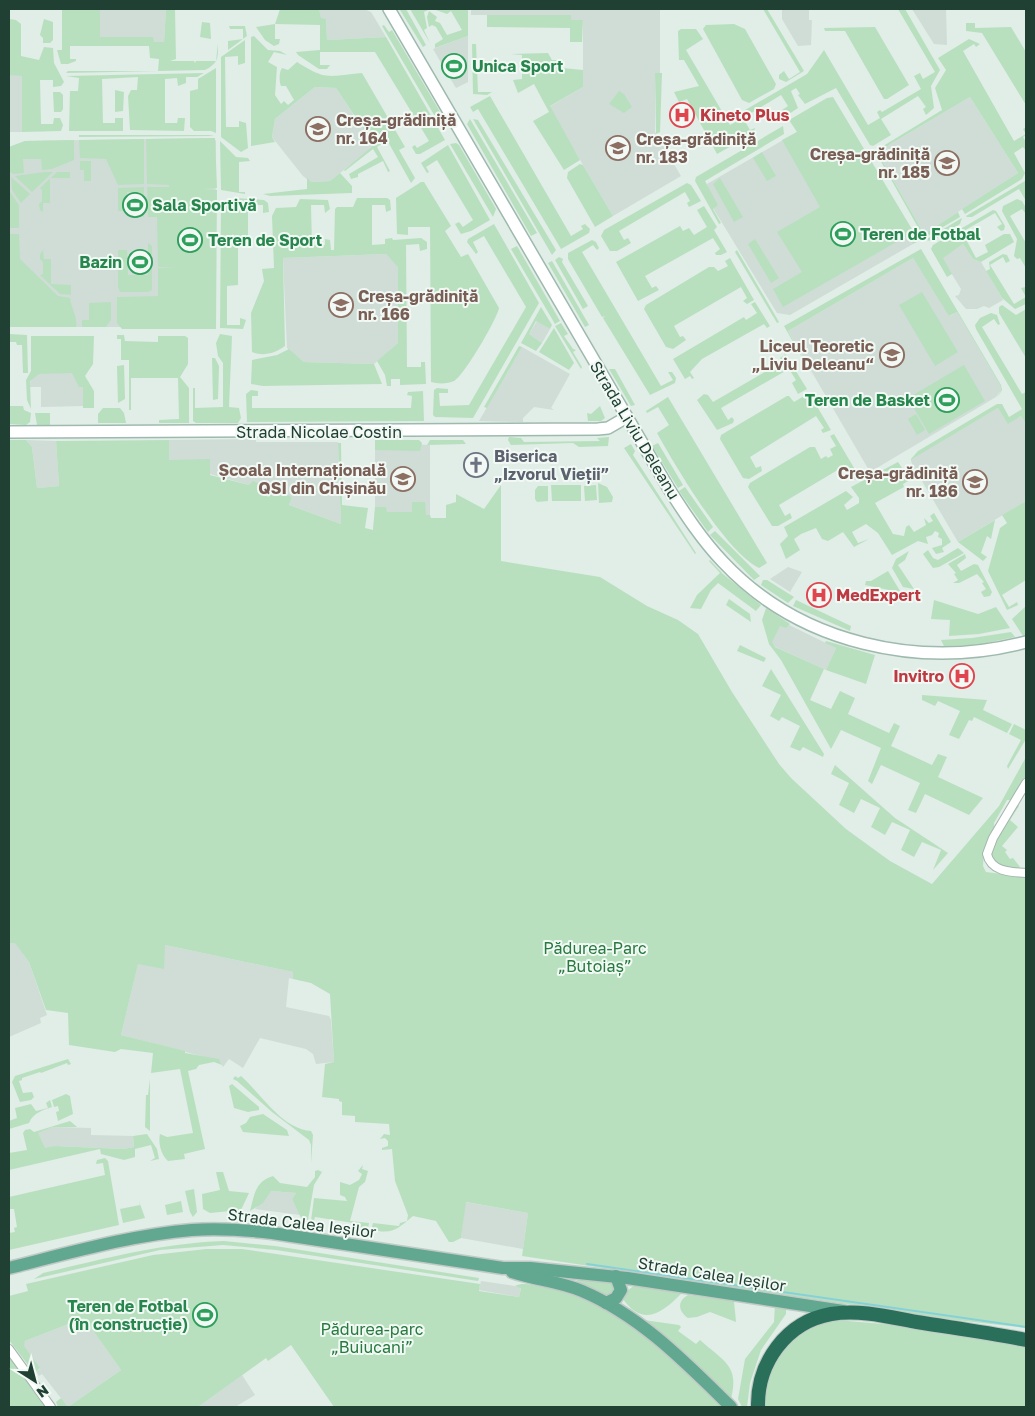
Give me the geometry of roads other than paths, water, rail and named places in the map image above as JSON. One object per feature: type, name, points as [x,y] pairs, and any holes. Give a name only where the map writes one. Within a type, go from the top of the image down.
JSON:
[{"type":"highway","points":[[758,1407],[759,1383],[763,1371],[776,1348],[784,1338],[805,1323],[817,1318],[843,1313],[856,1313],[1026,1338]]},
{"type":"main road","name":"Strada Liviu Deleanu","points":[[389,9],[675,498],[712,549],[750,586],[788,612],[845,638],[905,652],[975,652],[1026,642]]},
{"type":"main road","name":"Strada Nicolae Costin","points":[[9,432],[598,429],[608,428],[627,417]]},
{"type":"main road","name":"Strada Calea Ieșilor","points":[[9,1268],[158,1234],[223,1229],[272,1233],[503,1268],[530,1268],[616,1276],[856,1313]]},
{"type":"main road","name":"Strada Calea Ieșilor","points":[[503,1268],[525,1276],[564,1284],[606,1303],[646,1328],[731,1407]]},
{"type":"main road","points":[[606,1303],[616,1298],[621,1290],[616,1276]]},
{"type":"street","points":[[1025,871],[998,869],[991,864],[987,854],[993,838],[1026,783]]},
{"type":"street","points":[[9,1350],[51,1407]]},
{"type":"waterway","points":[[587,1264],[1026,1327]]},
{"type":"place","name":"Unica Sport","points":[[454,66]]},
{"type":"place","name":"Kineto Plus","points":[[682,115]]},
{"type":"place","name":"Creșa-grădiniță nr. 164","points":[[318,129]]},
{"type":"place","name":"Creșa-grădiniță nr. 183","points":[[618,148]]},
{"type":"place","name":"Creșa-grădiniță nr. 185","points":[[947,163]]},
{"type":"place","name":"Sala Sportivă","points":[[135,205]]},
{"type":"place","name":"Teren de Fotbal","points":[[843,234]]},
{"type":"place","name":"Teren de Sport","points":[[190,240]]},
{"type":"place","name":"Bazin","points":[[140,262]]},
{"type":"place","name":"Creșa-grădiniță nr. 166","points":[[341,305]]},
{"type":"place","name":"Liceul Teoretic „Liviu Deleanu“","points":[[892,355]]},
{"type":"place","name":"Teren de Basket","points":[[947,400]]},
{"type":"place","name":"Biserica „Izvorul Vieții”","points":[[476,465]]},
{"type":"place","name":"Școala Internațională QSI din Chișinău","points":[[403,479]]},
{"type":"place","name":"Creșa-grădiniță nr. 186","points":[[975,482]]},
{"type":"place","name":"MedExpert","points":[[819,595]]},
{"type":"place","name":"Invitro","points":[[962,676]]},
{"type":"place","name":"Teren de Fotbal (în construcție)","points":[[205,1315]]},
{"type":"park label","name":"Pădurea-Parc „Butoiaș”","points":[[595,957]]},
{"type":"park label","name":"Pădurea-parc „Buiucani”","points":[[372,1338]]}]
